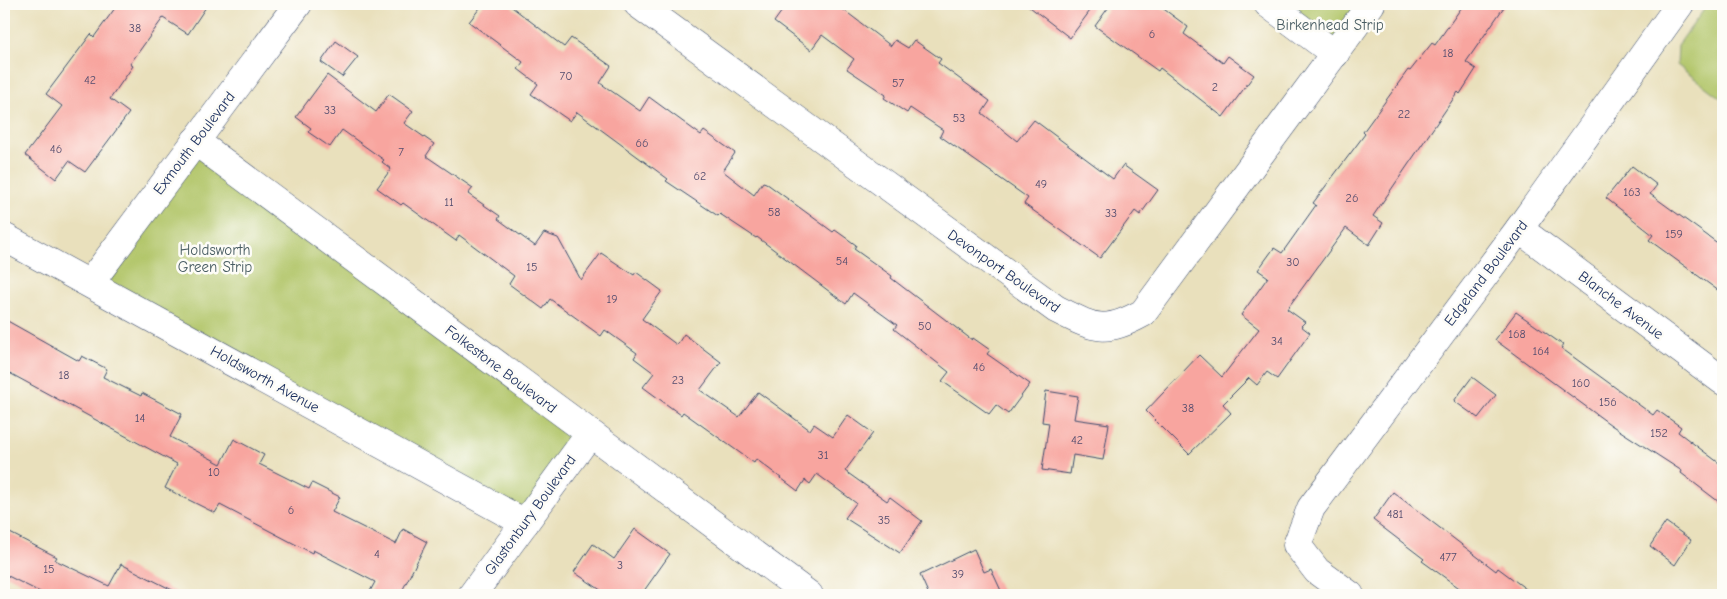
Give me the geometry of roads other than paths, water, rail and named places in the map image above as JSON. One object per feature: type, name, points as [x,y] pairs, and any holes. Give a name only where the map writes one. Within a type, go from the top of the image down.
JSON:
[{"type":"street","name":"Exmouth Boulevard","points":[[90,283],[298,4]]},
{"type":"street","name":"Devonport Boulevard","points":[[638,4],[1056,309],[1092,327],[1120,326],[1143,313],[1371,4]]},
{"type":"street","points":[[1268,4],[1335,54]]},
{"type":"street","name":"Edgeland Boulevard","points":[[1350,595],[1317,571],[1297,545],[1311,508],[1519,229],[1680,4]]},
{"type":"street","name":"Folkestone Boulevard","points":[[195,141],[589,435],[808,595]]},
{"type":"street","name":"Blanche Avenue","points":[[1519,229],[1723,381]]},
{"type":"street","name":"Holdsworth Avenue","points":[[4,236],[525,523]]},
{"type":"street","name":"Glastonbury Boulevard","points":[[472,595],[589,435]]},
{"type":"park label","name":"Birkenhead Strip","points":[[1330,25]]},
{"type":"park label","name":"Holdsworth Green Strip","points":[[215,258]]}]
